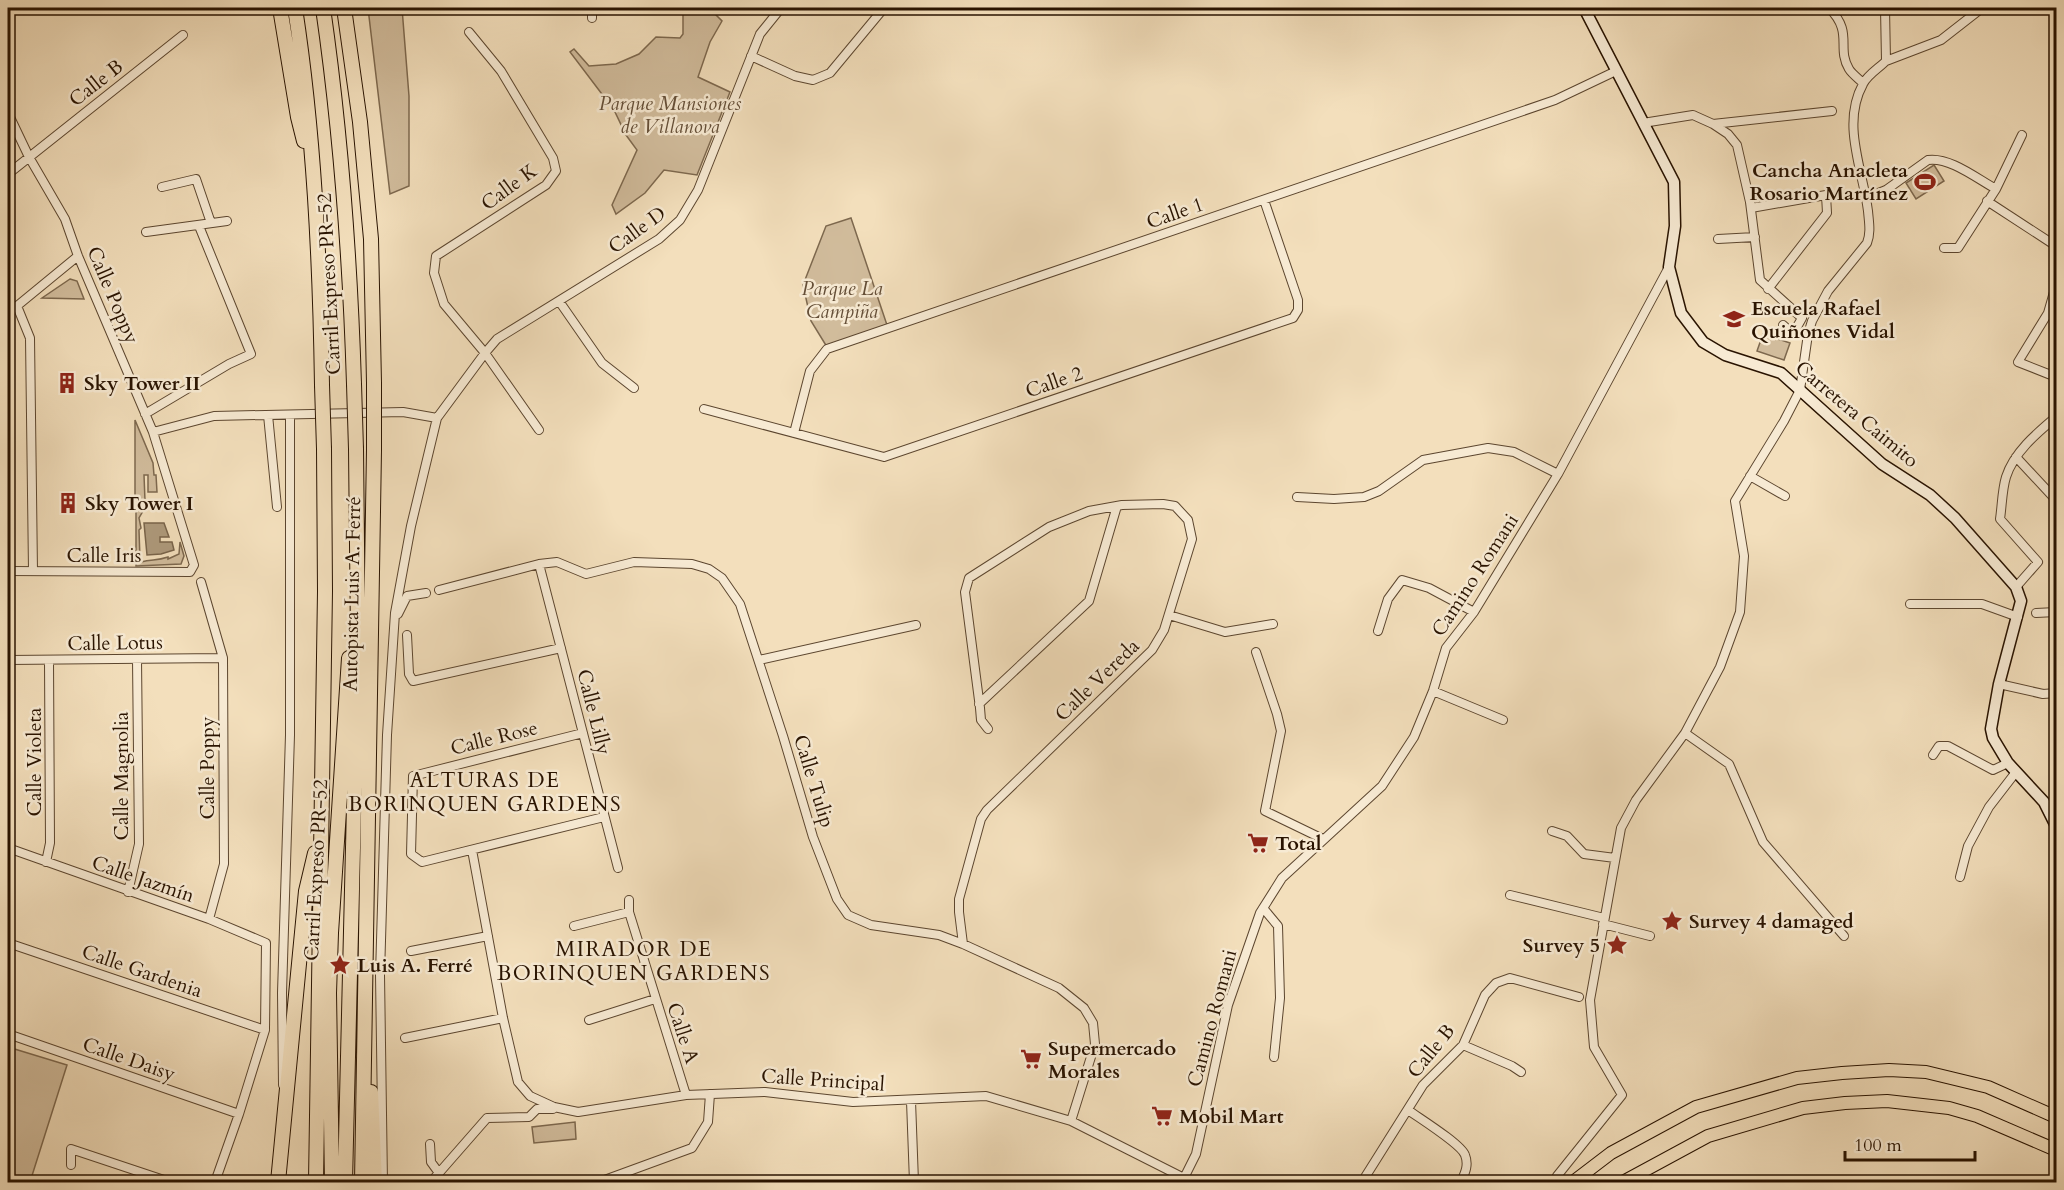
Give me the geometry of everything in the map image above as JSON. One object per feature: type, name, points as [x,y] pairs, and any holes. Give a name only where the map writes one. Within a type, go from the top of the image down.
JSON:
[{"type":"highway","points":[[280,8],[298,117],[315,178]]},
{"type":"highway","name":"Autopista Luis A. Ferré","points":[[295,8],[304,66],[315,178],[324,449],[325,591],[316,1182]]},
{"type":"highway","name":"Carril Expreso PR-52","points":[[323,8],[342,158],[348,242],[356,449],[358,639],[345,1182]]},
{"type":"highway","name":"Autopista Luis A. Ferré","points":[[344,8],[358,110],[371,239],[374,383],[362,1182]]},
{"type":"highway","name":"Carril Expreso PR-52","points":[[332,1182],[329,993],[331,933],[356,560]]},
{"type":"highway","points":[[278,1182],[306,891],[321,824]]},
{"type":"highway","points":[[364,1034],[373,1112],[375,1182]]},
{"type":"main road","points":[[1573,1182],[1611,1153],[1696,1107],[1797,1078],[1877,1071],[1926,1072],[1988,1088],[2056,1117]]},
{"type":"main road","points":[[1623,1182],[1708,1136],[1803,1108],[1845,1103],[1887,1101],[1949,1108],[1977,1116],[2056,1150]]},
{"type":"street","points":[[592,8],[592,18]]},
{"type":"street","name":"Calle D","points":[[437,418],[484,353],[497,339],[659,240],[680,220],[698,190],[760,34],[781,8]]},
{"type":"street","points":[[751,56],[795,76],[813,80],[830,73],[884,8]]},
{"type":"street","points":[[1244,8],[1305,8]]},
{"type":"street","name":"Carretera Caimito","points":[[1584,8],[1674,182],[1675,226],[1669,267],[1681,313],[1703,342],[1725,356],[1781,373],[1882,464],[1936,501],[1955,518],[2016,587]]},
{"type":"street","points":[[1829,8],[1838,17],[1844,30],[1844,54],[1849,70],[1863,83]]},
{"type":"street","points":[[1886,8],[1886,61]]},
{"type":"street","points":[[1554,1182],[1622,1095],[1594,1047],[1590,999],[1621,828],[1636,800],[1685,733],[1720,667],[1740,612],[1744,556],[1735,501],[1785,421],[1800,390],[1812,321],[1828,291],[1867,243],[1870,235],[1866,198],[1853,139],[1855,108],[1863,83],[1886,61],[1941,40],[1982,8]]},
{"type":"street","name":"Calle K","points":[[469,32],[501,71],[553,158],[556,171],[546,184],[436,256],[434,273],[444,304],[484,353]]},
{"type":"street","name":"Calle B","points":[[29,157],[183,35]]},
{"type":"street","name":"Calle 1","points":[[795,433],[810,371],[827,349],[1555,100],[1616,71]]},
{"type":"street","points":[[1713,124],[1832,111]]},
{"type":"street","name":"Calle Poppy","points":[[8,113],[29,157],[65,219],[78,256],[153,432],[195,565]]},
{"type":"street","points":[[1643,123],[1693,115],[1728,134],[1737,145],[1751,208],[1760,280],[1802,318],[1793,334],[1783,325]]},
{"type":"street","points":[[1944,248],[1958,248],[1996,189],[2022,135]]},
{"type":"street","points":[[8,174],[29,157]]},
{"type":"street","points":[[1866,198],[1886,190],[1928,160],[1933,159],[1948,163],[1996,189]]},
{"type":"street","points":[[162,187],[196,179],[211,222]]},
{"type":"street","points":[[1751,208],[1827,195],[1827,213],[1768,289]]},
{"type":"street","name":"Calle 2","points":[[704,409],[884,457],[1293,318],[1298,310],[1298,300],[1264,200]]},
{"type":"street","points":[[1987,201],[2056,246]]},
{"type":"street","points":[[146,232],[227,221]]},
{"type":"street","points":[[145,414],[251,354],[199,226]]},
{"type":"street","points":[[1718,240],[1755,237]]},
{"type":"street","points":[[33,571],[30,338],[17,306],[78,256]]},
{"type":"street","name":"Camino Romani","points":[[1183,1180],[1196,1154],[1228,1005],[1263,908],[1282,878],[1382,786],[1414,737],[1433,692],[1446,648],[1474,612],[1558,474],[1669,267]]},
{"type":"street","points":[[2056,285],[2048,313],[2018,362],[2056,377]]},
{"type":"street","points":[[559,301],[602,363],[634,388]]},
{"type":"street","points":[[484,353],[539,430]]},
{"type":"street","points":[[153,432],[214,416],[403,412],[437,418],[411,526],[394,620],[387,735],[380,975],[383,1182]]},
{"type":"street","points":[[286,1100],[281,1068],[290,735],[290,415]]},
{"type":"street","points":[[267,416],[277,507]]},
{"type":"street","points":[[2056,419],[2040,431],[2016,457],[2006,478],[2000,519],[2038,562],[2016,587],[2021,602],[1999,684],[1991,729],[1993,738],[2008,763],[2044,802],[2056,826]]},
{"type":"street","points":[[1298,496],[1334,499],[1364,497],[1379,491],[1423,460],[1488,448],[1514,452],[1558,474]]},
{"type":"street","points":[[2016,457],[2056,500]]},
{"type":"street","points":[[1750,476],[1785,496]]},
{"type":"street","name":"Calle Vereda","points":[[963,944],[959,899],[981,819],[987,810],[1152,650],[1164,630],[1192,539],[1188,519],[1175,506],[1163,504],[1117,506],[1089,512],[1049,526],[969,578],[965,592],[981,720],[988,729]]},
{"type":"street","points":[[979,704],[1089,601],[1117,506]]},
{"type":"street","name":"Calle Tulip","points":[[439,590],[539,564],[557,562],[586,574],[634,562],[692,564],[709,568],[722,578],[740,604],[813,837],[837,899],[848,915],[871,925],[939,935],[963,944],[1059,988],[1084,1008],[1093,1023],[1095,1044],[1071,1121]]},
{"type":"street","name":"Calle Lilly","points":[[539,564],[618,868]]},
{"type":"street","name":"Calle Iris","points":[[8,571],[190,572],[195,565]]},
{"type":"street","points":[[1378,631],[1388,599],[1402,580],[1429,588],[1474,612]]},
{"type":"street","name":"Calle Poppy","points":[[201,582],[223,658],[224,864],[209,919]]},
{"type":"street","points":[[394,620],[407,596],[426,593]]},
{"type":"street","points":[[1911,604],[1982,604],[2018,617]]},
{"type":"street","points":[[2036,613],[2056,612]]},
{"type":"street","points":[[1168,615],[1225,632],[1273,624]]},
{"type":"street","points":[[759,660],[916,625]]},
{"type":"street","points":[[407,635],[409,674],[413,681],[561,648]]},
{"type":"street","points":[[1256,652],[1281,731],[1264,811],[1323,839]]},
{"type":"street","name":"Calle Lotus","points":[[8,660],[223,658]]},
{"type":"street","name":"Calle Magnolia","points":[[128,892],[139,844],[137,659]]},
{"type":"street","name":"Calle Violeta","points":[[46,862],[51,843],[49,660]]},
{"type":"street","points":[[1999,684],[2043,694],[2056,693]]},
{"type":"street","points":[[1433,692],[1503,720]]},
{"type":"street","name":"Calle Rose","points":[[472,850],[422,862],[411,854],[413,776],[583,733]]},
{"type":"street","points":[[1685,733],[1729,764],[1763,842],[1844,936]]},
{"type":"street","points":[[1933,755],[1940,746],[1948,746],[1993,770],[2008,763]]},
{"type":"street","points":[[1960,877],[1968,846],[1989,807],[2016,772]]},
{"type":"street","points":[[405,1038],[503,1018],[472,850],[604,817]]},
{"type":"street","points":[[1552,831],[1567,836],[1584,854],[1615,858]]},
{"type":"street","name":"Calle Jazmín","points":[[8,848],[209,919],[266,943],[265,1030]]},
{"type":"street","points":[[1510,896],[1650,936]]},
{"type":"street","name":"Calle A","points":[[629,900],[629,912],[686,1095]]},
{"type":"street","points":[[1263,908],[1278,926],[1280,998],[1274,1057]]},
{"type":"street","points":[[574,926],[629,912]]},
{"type":"street","points":[[411,951],[488,936]]},
{"type":"street","name":"Calle Gardenia","points":[[8,943],[265,1030]]},
{"type":"street","name":"Calle B","points":[[1362,1182],[1423,1085],[1463,1045],[1485,995],[1496,983],[1510,978],[1579,997]]},
{"type":"street","points":[[589,1020],[655,999]]},
{"type":"street","name":"Calle Principal","points":[[503,1018],[518,1082],[530,1096],[554,1107],[578,1112],[686,1095],[765,1092],[853,1102],[986,1096],[1071,1121],[1183,1180]]},
{"type":"street","points":[[215,1182],[265,1030]]},
{"type":"street","name":"Calle Daisy","points":[[8,1035],[239,1114]]},
{"type":"street","points":[[1463,1045],[1521,1072]]},
{"type":"street","points":[[599,1182],[612,1180],[692,1148],[708,1122],[710,1094]]},
{"type":"street","points":[[911,1101],[914,1182]]},
{"type":"street","points":[[431,1182],[487,1118],[529,1117],[537,1109],[564,1109]]},
{"type":"street","points":[[1408,1110],[1457,1145],[1465,1154],[1467,1170],[1461,1182]]},
{"type":"street","points":[[430,1144],[431,1162],[439,1173]]},
{"type":"street","points":[[71,1165],[71,1149],[170,1182]]},
{"type":"street","points":[[1795,1182],[1812,1182]]},
{"type":"green space","points":[[368,8],[402,8],[409,96],[409,186],[390,194]]},
{"type":"green space","name":"Parque Mansiones de Villanova","points":[[683,8],[709,8],[722,21],[710,42],[698,77],[730,92],[697,175],[664,170],[645,193],[616,214],[612,205],[637,150],[626,135],[614,110],[570,52],[574,49],[589,66],[616,64],[639,54],[656,37],[680,38],[683,34]]},
{"type":"green space","name":"Cancha Anacleta Rosario Martínez","points":[[1934,165],[1944,181],[1916,199],[1906,183]]},
{"type":"green space","name":"Parque La Campiña","points":[[851,218],[887,325],[827,347],[811,321],[803,285],[826,226]]},
{"type":"green space","points":[[70,279],[77,281],[84,299],[42,298]]},
{"type":"green space","points":[[1763,334],[1790,343],[1784,360],[1757,351]]},
{"type":"green space","points":[[135,420],[153,463],[154,475],[156,475],[157,492],[148,492],[148,475],[144,475],[145,501],[135,501]]},
{"type":"green space","points":[[136,507],[143,511],[139,518],[141,562],[168,557],[168,559],[179,554],[180,542],[184,556],[181,564],[136,566]]},
{"type":"green space","points":[[8,1047],[67,1065],[30,1182],[8,1182]]},
{"type":"green space","points":[[575,1122],[576,1139],[534,1143],[532,1127]]},
{"type":"shaded area","points":[[144,523],[164,523],[169,537],[160,537],[160,542],[172,542],[174,550],[147,555]]},
{"type":"place","name":"Cancha Anacleta Rosario Martínez","points":[[1925,182]]},
{"type":"place","name":"Escuela Rafael Quiñones Vidal","points":[[1734,319]]},
{"type":"place","name":"Sky Tower II","points":[[67,383]]},
{"type":"place","name":"Sky Tower I","points":[[68,503]]},
{"type":"place","name":"Total","points":[[1258,843]]},
{"type":"place","name":"Survey 4 damaged","points":[[1672,921]]},
{"type":"place","name":"Survey 5","points":[[1617,945]]},
{"type":"place","name":"Luis A. Ferré","points":[[340,965]]},
{"type":"place","name":"Supermercado Morales","points":[[1031,1059]]},
{"type":"place","name":"Mobil Mart","points":[[1162,1116]]},
{"type":"district","name":"ALTURAS DE BORINQUEN GARDENS","points":[[485,792]]},
{"type":"district","name":"MIRADOR DE BORINQUEN GARDENS","points":[[634,961]]}]
